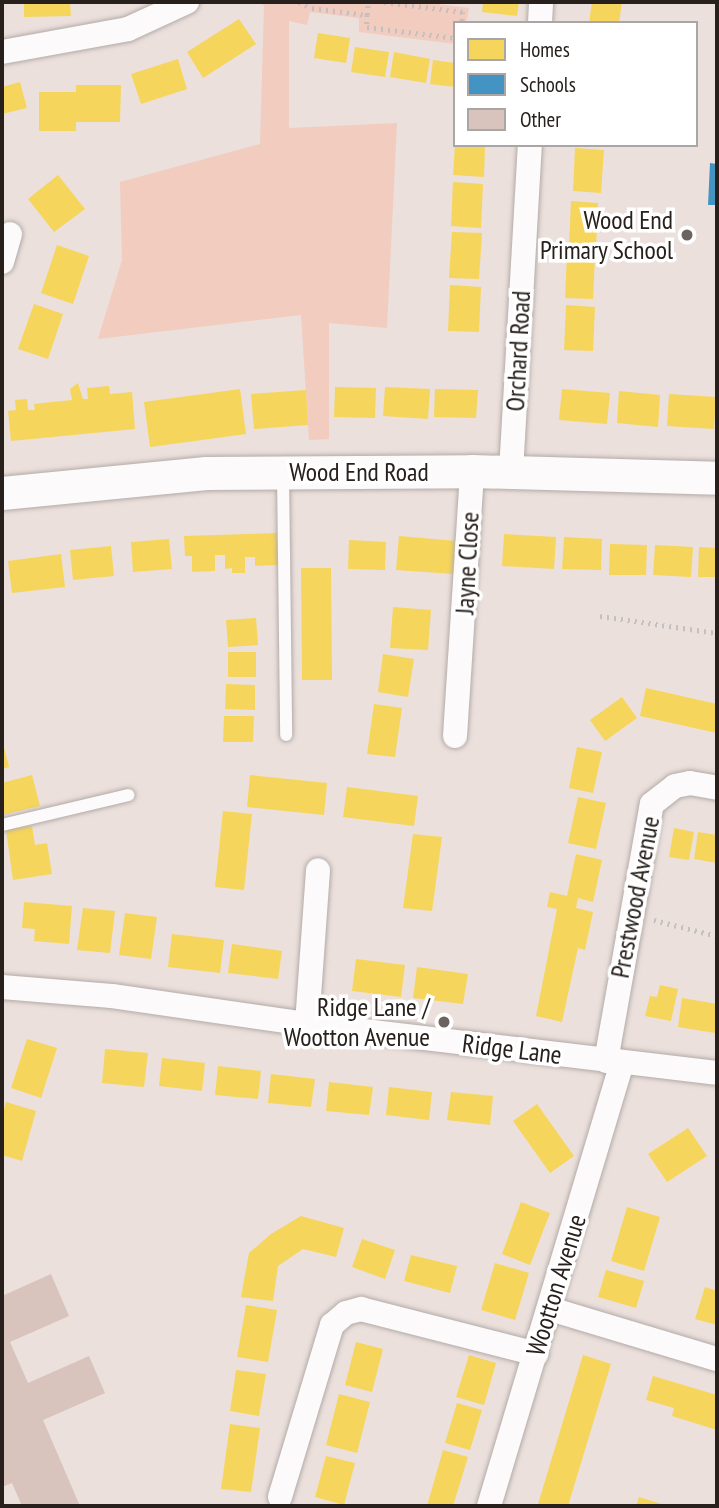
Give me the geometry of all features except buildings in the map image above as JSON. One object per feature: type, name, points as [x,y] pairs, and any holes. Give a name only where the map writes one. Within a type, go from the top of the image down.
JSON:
[{"type":"street","points":[[6,48],[128,29],[187,2]]},
{"type":"street","points":[[540,21],[541,2]]},
{"type":"street","name":"Orchard Road","points":[[511,472],[530,147]]},
{"type":"street","points":[[2,260],[10,234]]},
{"type":"street","name":"Wood End Road","points":[[2,493],[206,473],[471,471],[717,478]]},
{"type":"street","name":"Jayne Close","points":[[454,736],[462,655],[471,471]]},
{"type":"street","name":"Prestwood Avenue","points":[[614,1062],[631,914],[652,804],[675,786],[690,783],[717,788]]},
{"type":"street","points":[[307,1024],[318,870]]},
{"type":"street","name":"Ridge Lane","points":[[2,986],[112,996],[307,1024],[717,1073]]},
{"type":"street","name":"Wootton Avenue","points":[[489,1506],[550,1308],[614,1062]]},
{"type":"street","points":[[550,1308],[717,1359]]},
{"type":"street","points":[[280,1497],[332,1325],[346,1313],[361,1309],[536,1354]]},
{"type":"lane","points":[[283,472],[286,735]]},
{"type":"lane","points":[[2,825],[129,795]]},
{"type":"path","points":[[299,2],[312,8],[367,15]]},
{"type":"path","points":[[368,2],[367,27],[453,38]]},
{"type":"path","points":[[384,2],[463,12],[463,21]]},
{"type":"path","points":[[600,616],[717,633]]},
{"type":"path","points":[[631,914],[717,936]]},
{"type":"shaded area","points":[[260,2],[422,2],[469,8],[466,21],[453,21],[453,44],[359,32],[359,18],[310,12],[307,25],[289,21],[289,128],[397,123],[387,328],[329,323],[329,439],[309,440],[301,315],[98,339],[122,260],[120,182],[260,144],[264,6]]},
{"type":"place","name":"Wood End Primary School","points":[[687,235]]},
{"type":"place","name":"Ridge Lane / Wootton Avenue","points":[[444,1022]]}]
